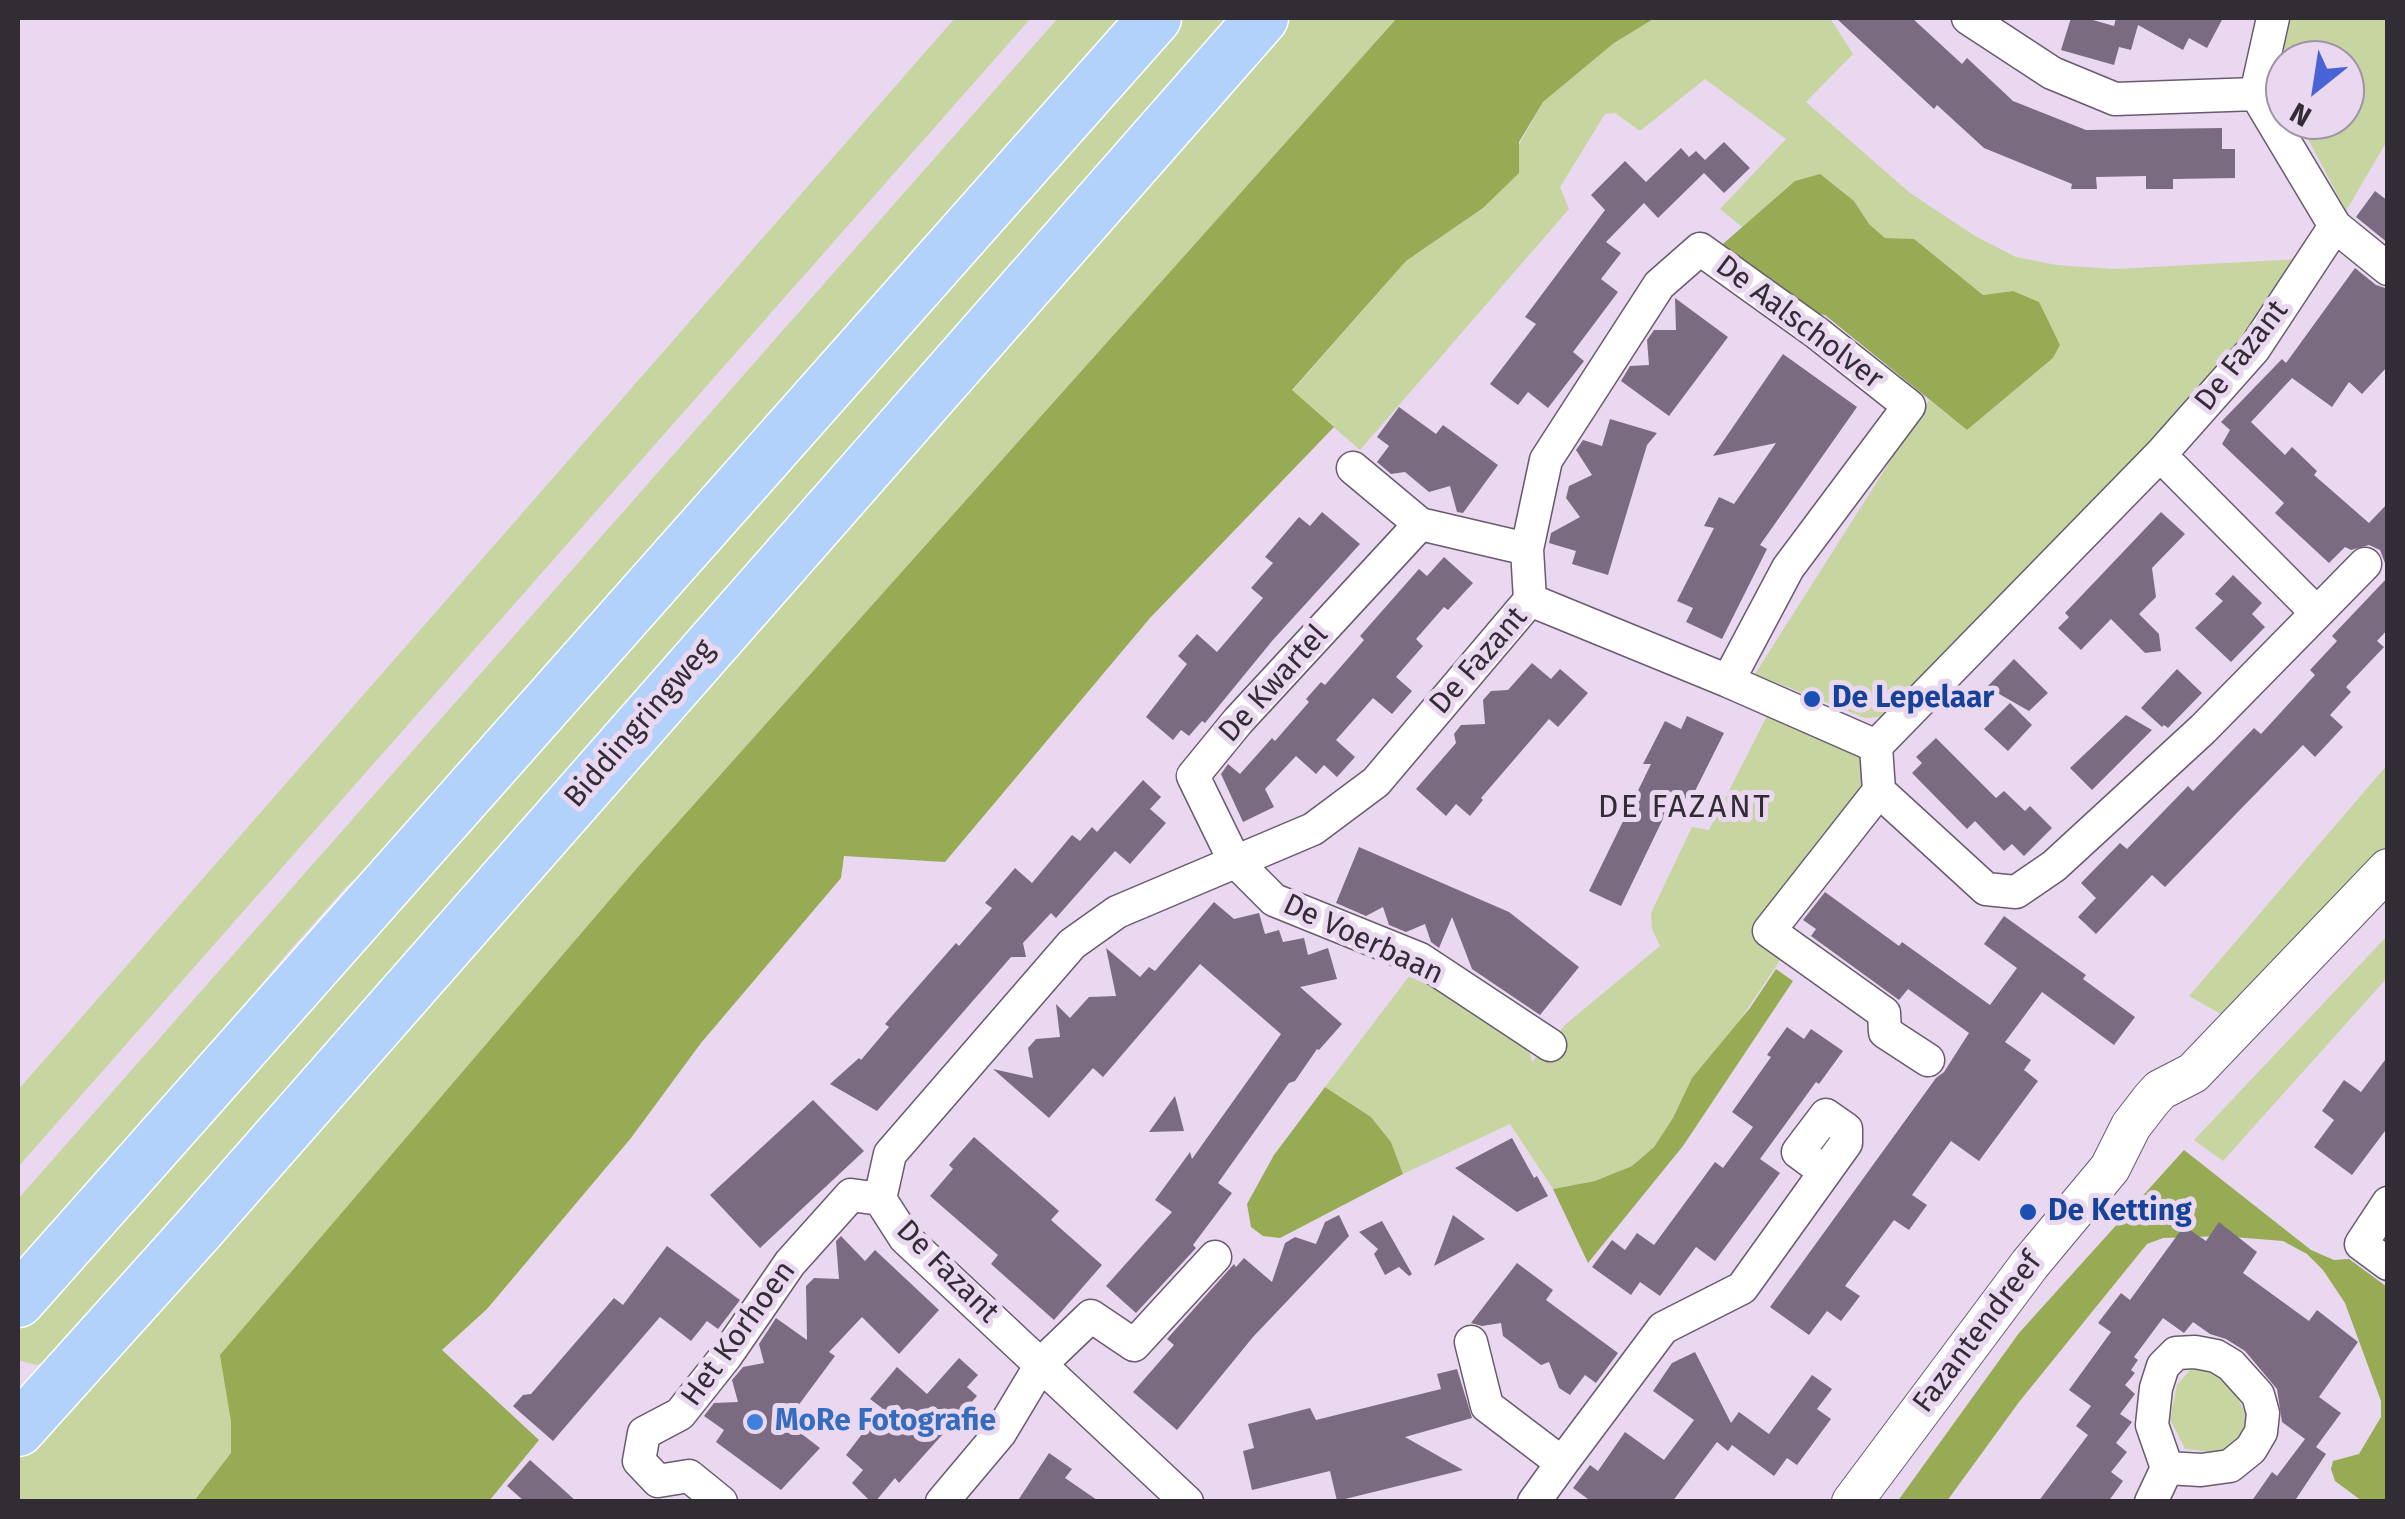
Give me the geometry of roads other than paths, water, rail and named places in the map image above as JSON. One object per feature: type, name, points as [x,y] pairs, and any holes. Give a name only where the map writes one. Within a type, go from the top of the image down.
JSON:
[{"type":"main road","points":[[18,1301],[1155,18]]},
{"type":"main road","name":"Biddingringweg","points":[[20,1421],[209,1217],[1262,18]]},
{"type":"street","points":[[1968,18],[2052,74],[2116,99],[2256,94]]},
{"type":"street","points":[[2274,18],[2256,94],[2336,226],[2388,268]]},
{"type":"street","name":"De Fazant","points":[[1188,1502],[905,1238],[880,1199],[890,1154],[1072,944],[1117,912],[1314,829],[1376,782],[1530,600],[1728,680],[1876,746],[2160,455],[2254,349],[2336,226]]},
{"type":"street","name":"De Aalscholver","points":[[1530,600],[1527,549],[1546,460],[1660,285],[1700,249],[1817,333],[1909,406],[1788,568],[1728,680]]},
{"type":"street","points":[[2160,455],[2316,612]]},
{"type":"street","points":[[1353,468],[1420,524],[1527,549]]},
{"type":"street","name":"De Kwartel","points":[[1234,860],[1193,776],[1238,720],[1420,524]]},
{"type":"street","points":[[1879,791],[1986,889],[2016,892],[2054,866],[2203,729],[2365,564]]},
{"type":"street","points":[[1876,746],[1879,791],[1769,931],[1884,1013],[1884,1032],[1928,1060]]},
{"type":"street","name":"De Voerbaan","points":[[1234,860],[1274,900],[1420,959],[1550,1045]]},
{"type":"street","name":"Fazantendreef","points":[[1852,1502],[2030,1264],[2110,1168],[2131,1126],[2151,1100],[2160,1090],[2193,1073],[2388,869]]},
{"type":"street","points":[[1534,1502],[1663,1328],[1742,1288],[1824,1172]]},
{"type":"street","name":"Het Korhoen","points":[[721,1502],[689,1476],[658,1481],[639,1461],[644,1433],[680,1414],[726,1356],[790,1262],[851,1194],[880,1199]]},
{"type":"street","points":[[2388,1203],[2360,1244],[2388,1264]]},
{"type":"street","points":[[942,1502],[1000,1432],[1042,1364],[1091,1316],[1134,1345],[1216,1256]]},
{"type":"street","points":[[1472,1342],[1487,1406],[1562,1463]]},
{"type":"street","points":[[2151,1502],[2167,1468]]},
{"type":"place","name":"De Lepelaar","points":[[1812,699]]},
{"type":"place","name":"De Ketting","points":[[2028,1212]]},
{"type":"place","name":"MoRe Fotografie","points":[[755,1422]]},
{"type":"district","name":"DE FAZANT","points":[[1685,808]]}]
